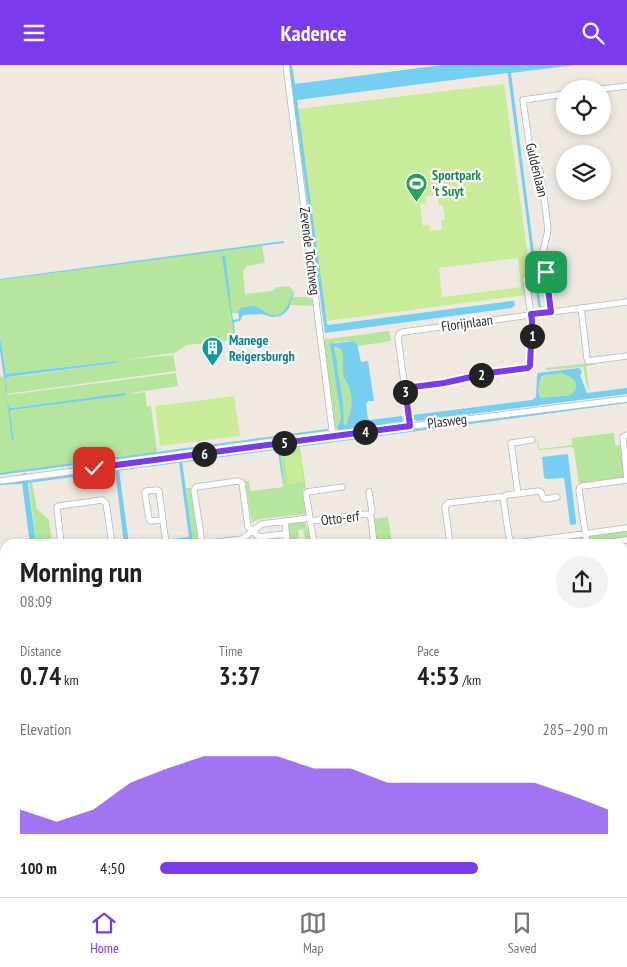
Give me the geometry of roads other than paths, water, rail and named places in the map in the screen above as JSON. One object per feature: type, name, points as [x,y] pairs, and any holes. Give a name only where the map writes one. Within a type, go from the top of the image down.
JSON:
[{"type":"street","name":"Zevende Tochtweg","points":[[286,65],[333,437]]},
{"type":"street","points":[[611,88],[627,86]]},
{"type":"street","name":"Guldenlaan","points":[[551,312],[543,252],[548,230],[545,203],[540,171],[531,157],[523,100],[556,95]]},
{"type":"street","points":[[405,388],[528,368],[530,366],[532,321],[526,279]]},
{"type":"street","name":"Florijnlaan","points":[[410,426],[399,334],[627,302]]},
{"type":"street","points":[[581,308],[588,361],[627,356]]},
{"type":"street","name":"Plasweg","points":[[0,481],[627,399]]},
{"type":"street","points":[[587,539],[580,487],[627,480],[622,437],[627,435]]},
{"type":"street","points":[[518,494],[512,443],[532,440]]},
{"type":"street","points":[[200,539],[194,490],[196,487],[238,481],[242,483],[248,527],[252,532],[259,537],[286,534]]},
{"type":"street","points":[[313,539],[306,494],[308,492],[342,487]]},
{"type":"street","points":[[162,520],[151,521],[149,519],[146,491],[159,491],[165,539]]},
{"type":"street","points":[[449,539],[446,507],[448,503],[538,491],[546,499],[557,497]]},
{"type":"street","name":"Otto-erf","points":[[369,492],[372,511],[369,515],[373,539]]},
{"type":"street","points":[[504,497],[510,539]]},
{"type":"street","points":[[60,539],[57,507],[102,500],[105,501],[111,539]]},
{"type":"street","name":"Otto-erf","points":[[242,539],[262,524],[369,515]]},
{"type":"street","points":[[284,521],[286,539]]},
{"type":"street","points":[[544,539],[627,528]]},
{"type":"water","points":[[289,65],[292,65],[295,84],[443,65],[575,65],[511,73],[541,308],[538,306],[507,73],[297,100],[328,325],[511,301],[514,301],[515,305],[512,308],[325,333]]},
{"type":"water","points":[[283,241],[285,243],[0,280],[0,279]]},
{"type":"water","points":[[222,256],[225,256],[233,320],[239,319],[238,311],[241,308],[249,306],[257,307],[268,314],[280,314],[286,309],[294,293],[286,312],[281,316],[272,317],[262,314],[243,315],[240,321],[234,322],[234,336]]},
{"type":"water","points":[[0,337],[6,374],[118,361],[116,363],[7,377],[5,379],[6,392],[0,351]]},
{"type":"water","points":[[353,341],[357,344],[361,362],[368,361],[374,401],[368,401],[366,404],[368,419],[402,416],[403,423],[339,430],[337,427],[341,417],[330,344]],"holes":[[[335,347],[341,349],[343,375],[352,399],[346,425],[344,425],[343,402],[334,349]]]},
{"type":"water","points":[[579,368],[587,393],[627,388],[627,394],[417,421],[414,419],[413,415],[532,400],[536,397],[538,373]],"holes":[[[560,373],[572,378],[576,383],[576,387],[571,395],[540,397],[539,387],[542,376]]]},
{"type":"water","points":[[125,393],[126,395],[121,396],[12,410],[10,412],[14,441],[12,441],[7,398],[9,407],[13,408]]},
{"type":"water","points":[[320,442],[321,444],[281,449],[282,479],[278,451],[273,450],[274,448]]},
{"type":"water","points":[[567,454],[576,521],[576,524],[573,525],[570,524],[564,478],[544,478],[542,457]]},
{"type":"water","points":[[182,461],[193,539],[172,539],[189,537],[179,462]]},
{"type":"water","points":[[115,470],[119,470],[128,539],[123,539]]},
{"type":"water","points":[[26,473],[29,482],[35,539],[29,539],[22,483],[18,484],[17,482],[22,481],[22,474]]},
{"type":"waterway","points":[[320,443],[627,402]]},
{"type":"waterway","points":[[0,474],[327,430]]},
{"type":"waterway","points":[[27,482],[275,449]]},
{"type":"waterway","points":[[0,484],[20,483]]},
{"type":"place","name":"Sportpark 't Suyt","points":[[416,202]]},
{"type":"place","name":"Manege Reigersburgh","points":[[213,367]]}]
